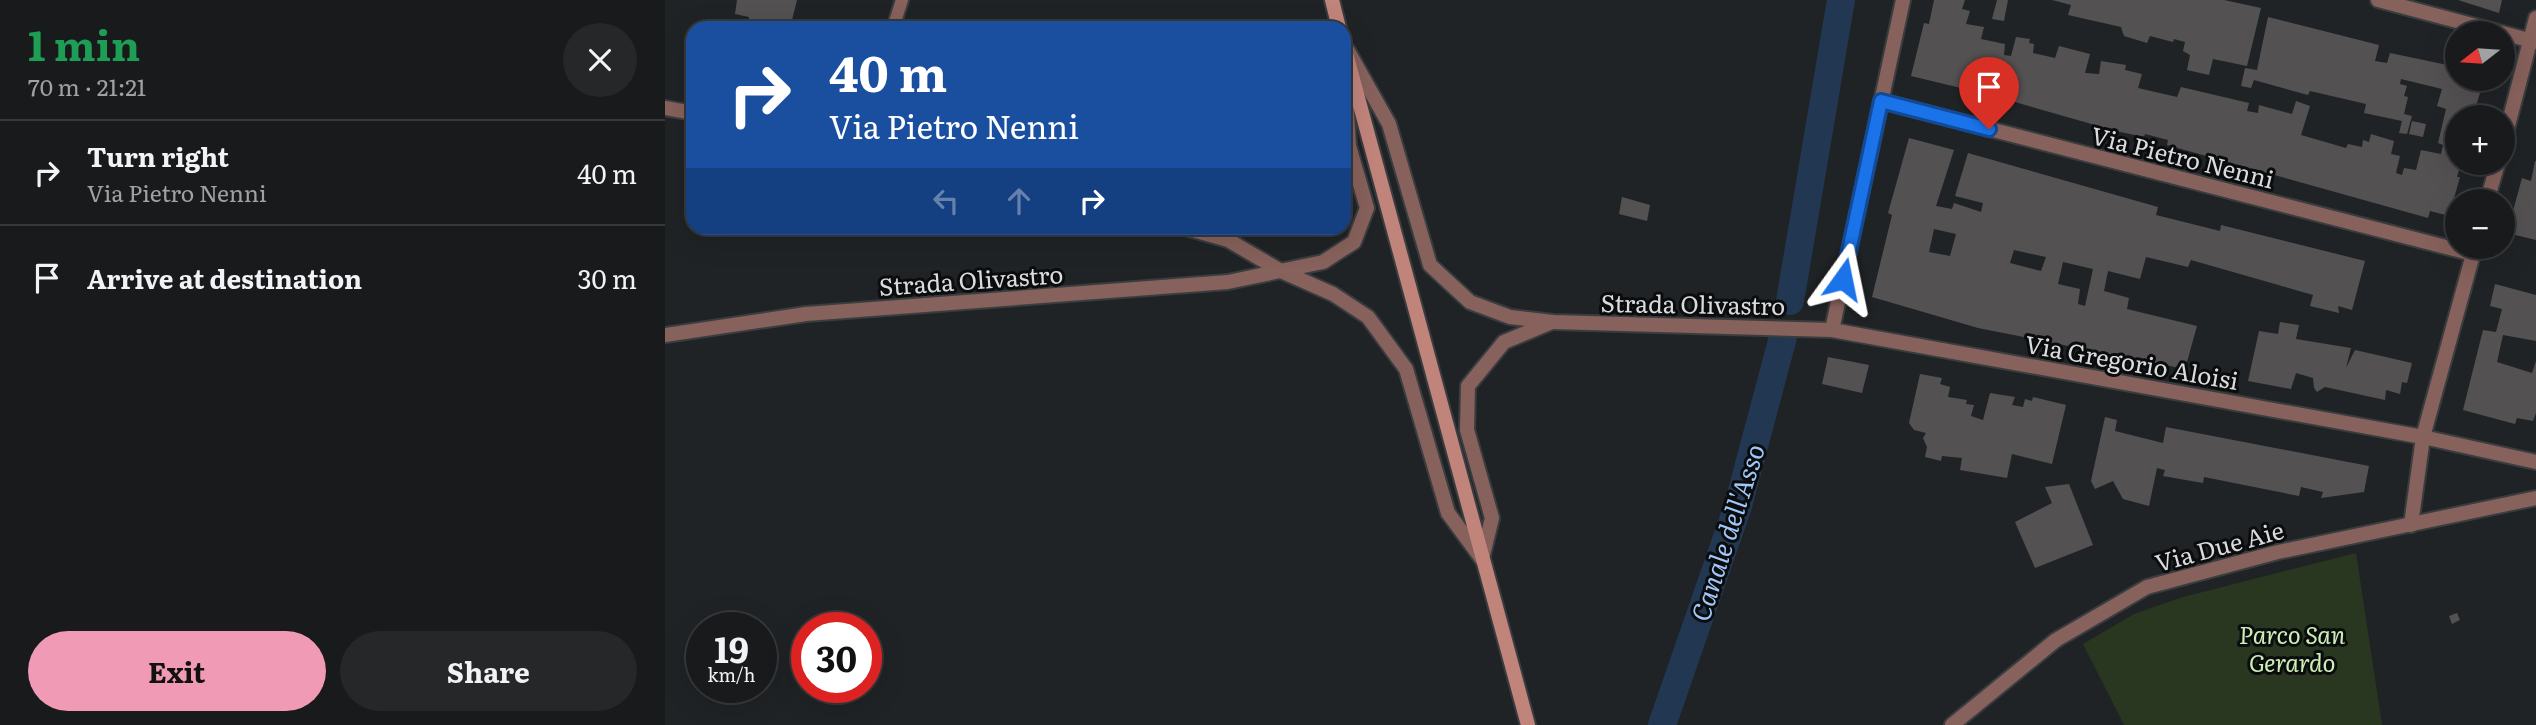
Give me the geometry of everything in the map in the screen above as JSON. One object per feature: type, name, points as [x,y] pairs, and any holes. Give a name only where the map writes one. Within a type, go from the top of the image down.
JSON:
[{"type":"main road","points":[[1332,0],[1337,21]]},
{"type":"main road","points":[[1351,71],[1528,725]]},
{"type":"street","points":[[1832,330],[1903,0]]},
{"type":"street","points":[[2378,0],[2533,41]]},
{"type":"street","points":[[2515,105],[2533,41],[2536,18]]},
{"type":"street","name":"Strada Olivastro","points":[[1351,57],[1389,124],[1430,265],[1470,302],[1510,317],[1553,322],[1832,330]]},
{"type":"street","name":"Via Pietro Nenni","points":[[1881,101],[2445,244]]},
{"type":"street","points":[[665,108],[686,112]]},
{"type":"street","name":"Strada Olivastro","points":[[665,335],[806,314],[1228,282],[1323,262],[1354,242],[1367,208],[1351,153]]},
{"type":"street","points":[[1210,235],[1228,240],[1281,271],[1333,294],[1368,317],[1406,369],[1448,513],[1482,559]]},
{"type":"street","points":[[2411,525],[2423,437],[2472,259]]},
{"type":"street","name":"Strada Olivastro","points":[[1482,559],[1492,518],[1467,430],[1468,386],[1504,342],[1553,322]]},
{"type":"street","name":"Via Gregorio Aloisi","points":[[1832,330],[2423,437],[2536,462]]},
{"type":"street","name":"Via Due Aie","points":[[1952,725],[2056,640],[2147,587],[2278,552],[2536,498]]},
{"type":"lane","points":[[896,21],[902,0]]},
{"type":"green space","name":"Parco San Gerardo","points":[[2356,553],[2382,725],[2124,725],[2083,644],[2134,614],[2183,597]]},
{"type":"building","points":[[737,0],[797,0],[792,21],[749,21],[749,17],[735,14]]},
{"type":"building","points":[[1934,0],[1965,0],[1962,9],[1970,11],[1966,24],[1984,27],[1981,39],[2005,44],[2004,55],[2011,56],[2016,37],[2030,39],[2029,43],[2034,44],[2033,53],[2055,58],[2059,46],[2090,54],[2085,73],[2099,74],[2101,61],[2126,65],[2125,70],[2142,74],[2138,88],[2177,97],[2181,87],[2249,103],[2247,111],[2258,113],[2259,105],[2292,114],[2296,101],[2310,106],[2301,135],[2346,148],[2348,144],[2362,147],[2363,140],[2369,142],[2371,134],[2394,141],[2391,154],[2400,156],[2396,173],[2402,175],[2404,168],[2416,170],[2421,150],[2441,154],[2443,145],[2438,143],[2445,113],[2445,175],[2460,177],[2457,189],[2445,189],[2445,215],[2430,211],[2428,218],[2167,145],[2168,140],[2116,131],[1994,96],[1911,76],[1924,23],[1929,24]]},
{"type":"building","points":[[1997,0],[2008,0],[2004,21],[1992,19]]},
{"type":"building","points":[[2052,0],[2224,0],[2261,8],[2247,66],[2213,59],[2209,75],[2187,70],[2190,55],[2183,51],[2185,42],[2150,36],[2147,43],[2124,36],[2121,27],[2068,15],[2071,5]]},
{"type":"building","points":[[2458,0],[2502,0],[2499,13]]},
{"type":"building","points":[[2268,17],[2379,45],[2375,61],[2387,63],[2390,53],[2445,64],[2445,91],[2481,91],[2476,105],[2445,105],[2445,109],[2437,106],[2442,89],[2401,79],[2400,84],[2407,86],[2404,96],[2408,97],[2404,114],[2412,116],[2407,134],[2399,133],[2402,121],[2364,113],[2366,104],[2310,91],[2308,95],[2254,80],[2251,88],[2241,86],[2245,68],[2257,70]]},
{"type":"building","points":[[2412,121],[2426,124],[2423,137],[2409,134]]},
{"type":"building","points":[[1909,138],[1954,150],[1936,206],[1952,209],[1954,203],[1981,212],[1983,203],[1955,196],[1968,153],[2158,207],[2156,215],[2220,231],[2221,225],[2365,261],[2352,310],[2338,306],[2339,313],[2310,306],[2313,295],[2191,260],[2188,267],[2146,257],[2140,279],[2108,271],[2104,291],[2129,298],[2127,309],[2197,326],[2185,369],[1978,328],[1872,297],[1892,215],[1888,213]],"holes":[[[1934,229],[1956,234],[1950,256],[1929,252]],[[2014,250],[2046,257],[2041,271],[2010,263]],[[2063,262],[2093,269],[2085,306],[2078,304],[2080,289],[2058,284]]]},
{"type":"building","points":[[2536,161],[2536,240],[2515,235],[2515,204],[2522,178],[2531,181]]},
{"type":"building","points":[[1622,197],[1650,205],[1647,221],[1619,214]]},
{"type":"building","points":[[2495,284],[2536,295],[2536,341],[2503,335],[2497,362],[2532,373],[2536,361],[2536,413],[2533,421],[2517,418],[2515,424],[2463,410],[2483,330],[2496,332],[2502,309],[2490,306]]},
{"type":"building","points":[[2280,322],[2299,325],[2296,339],[2351,348],[2346,368],[2355,350],[2412,363],[2407,383],[2402,382],[2400,394],[2386,390],[2385,400],[2325,387],[2317,392],[2313,378],[2296,373],[2291,389],[2248,381],[2259,331],[2278,334]]},
{"type":"building","points":[[1828,357],[1869,365],[1862,393],[1822,384]]},
{"type":"building","points":[[1920,374],[1942,378],[1940,384],[1950,387],[1948,397],[1967,400],[1966,404],[1974,405],[1971,416],[1983,420],[1990,393],[2015,397],[2012,405],[2023,407],[2025,399],[2032,401],[2033,397],[2066,405],[2052,464],[2012,454],[2007,478],[1960,470],[1962,458],[1942,456],[1941,461],[1925,457],[1927,447],[1923,438],[1926,433],[1914,430],[1909,423]]},
{"type":"building","points":[[2105,417],[2117,420],[2115,431],[2163,443],[2166,427],[2369,466],[2364,492],[2321,498],[2323,492],[2301,487],[2299,496],[2204,477],[2203,483],[2163,476],[2165,470],[2157,468],[2149,506],[2123,499],[2113,481],[2095,489],[2091,481]]},
{"type":"building","points":[[2069,484],[2093,545],[2035,568],[2015,522],[2052,503],[2045,487]]},
{"type":"building","points":[[2457,613],[2460,620],[2452,624],[2449,616]]},
{"type":"waterway","name":"Canale dell'Asso","points":[[1790,301],[1841,0]]},
{"type":"waterway","name":"Canale dell'Asso","points":[[1662,725],[1738,506],[1783,337]]},
{"type":"route","points":[[1843,279],[1881,101],[1989,129]]}]
